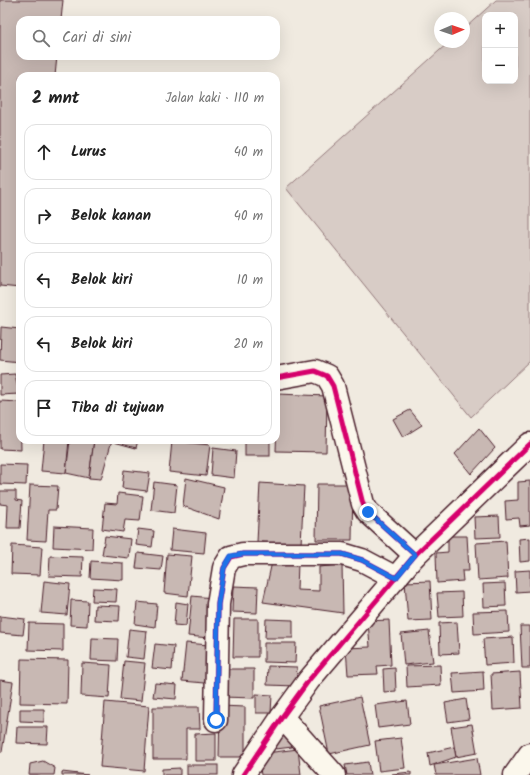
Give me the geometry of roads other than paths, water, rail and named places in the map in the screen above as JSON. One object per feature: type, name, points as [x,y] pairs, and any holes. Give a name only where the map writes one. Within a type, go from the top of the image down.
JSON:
[{"type":"street","points":[[280,377],[315,371],[327,376],[333,386],[363,504],[368,512],[415,555]]},
{"type":"street","points":[[243,775],[309,680],[415,555],[530,444]]},
{"type":"street","points":[[216,720],[218,604],[224,568],[231,556],[243,554],[342,554],[362,560],[396,578]]},
{"type":"street","points":[[282,717],[334,775]]},
{"type":"street","points":[[515,775],[530,754]]}]
